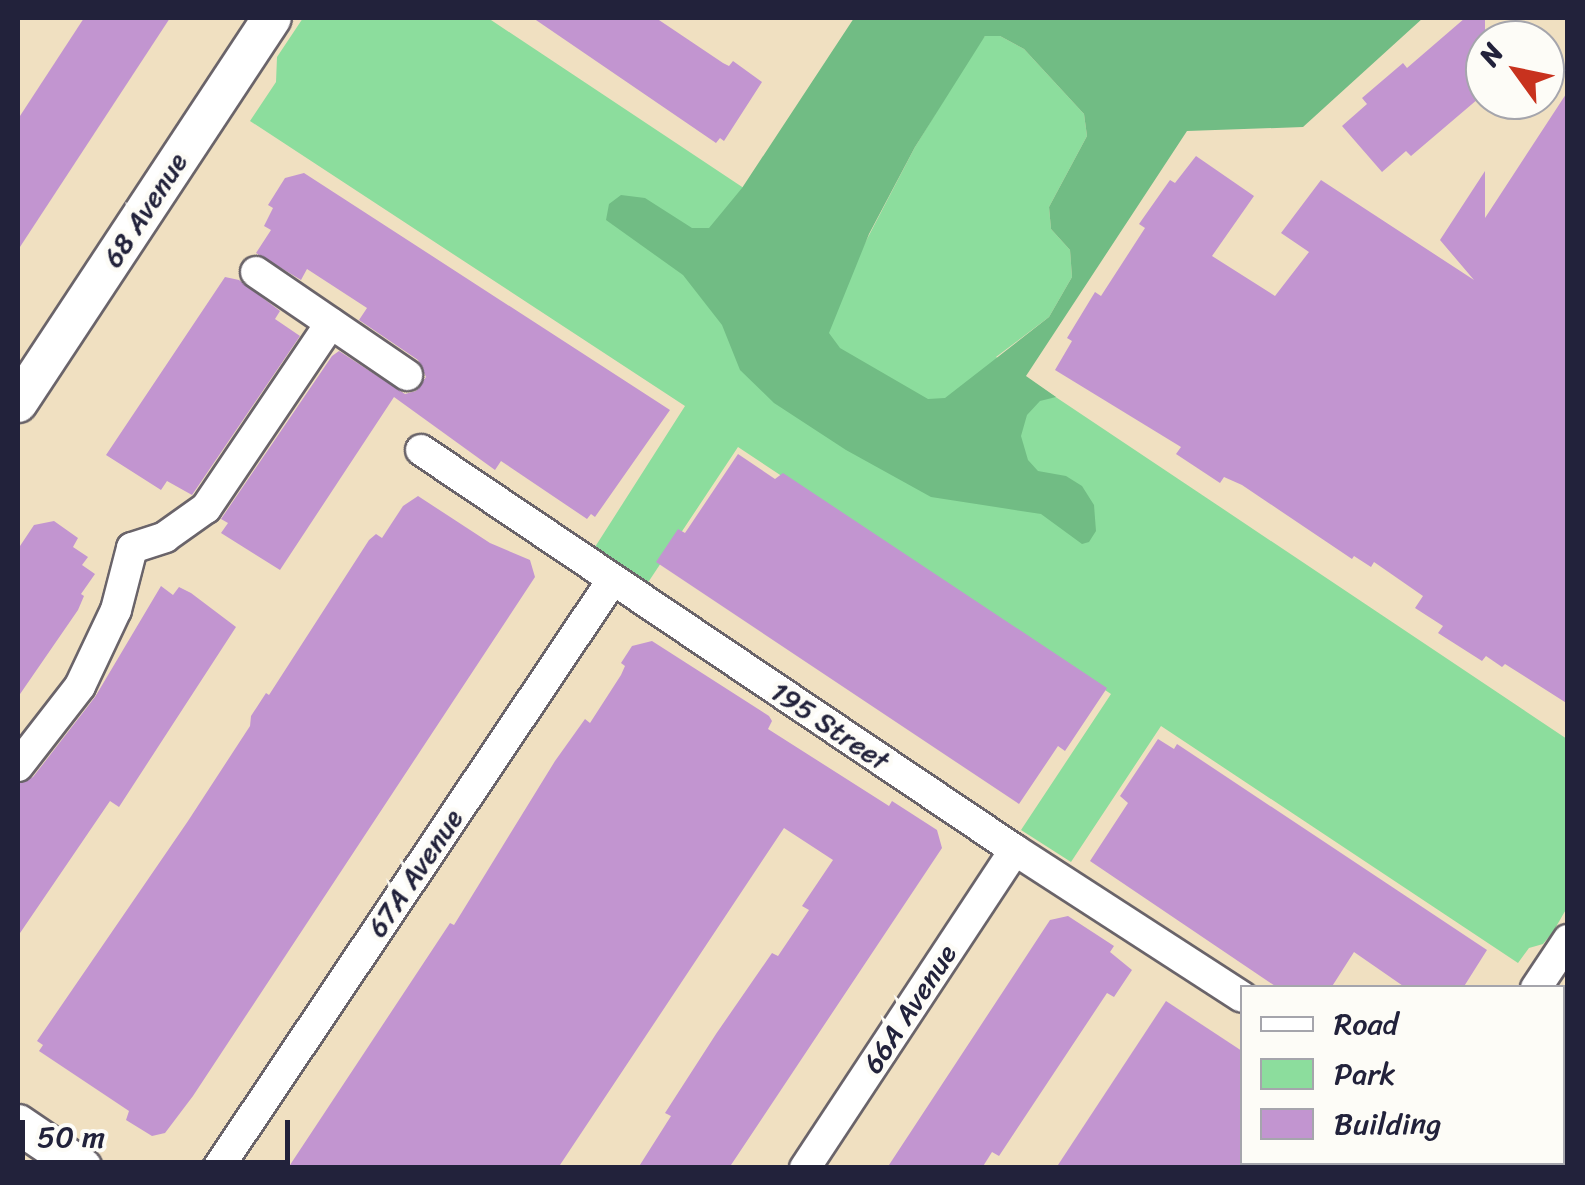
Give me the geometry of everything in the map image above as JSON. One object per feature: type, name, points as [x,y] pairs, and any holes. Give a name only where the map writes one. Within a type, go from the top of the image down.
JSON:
[{"type":"street","name":"68 Avenue","points":[[18,403],[272,18]]},
{"type":"street","points":[[256,272],[407,375]]},
{"type":"street","points":[[18,766],[80,686],[116,610],[132,548],[166,537],[206,508],[331,323]]},
{"type":"street","name":"195 Street","points":[[420,450],[1014,850],[1240,996]]},
{"type":"street","name":"67A Avenue","points":[[218,1168],[613,580]]},
{"type":"street","name":"66A Avenue","points":[[805,1168],[1014,850]]},
{"type":"street","points":[[1538,985],[1568,940]]},
{"type":"street","points":[[18,1124],[83,1168]]},
{"type":"green space","points":[[303,18],[488,18],[855,262],[915,147],[978,44],[985,36],[1000,36],[1024,49],[1084,114],[1087,136],[1049,207],[1051,229],[1070,250],[1072,277],[1049,317],[996,357],[1567,739],[1568,906],[1553,932],[1543,944],[1529,948],[1518,963],[1161,726],[1071,862],[1021,830],[1111,694],[738,447],[647,584],[595,547],[685,406],[250,121],[276,82],[277,57]]},
{"type":"green space","points":[[854,18],[1423,18],[1303,127],[1187,131],[1026,376],[1056,397],[1040,401],[1027,415],[1021,436],[1028,460],[1038,471],[1066,476],[1082,486],[1094,505],[1096,531],[1089,542],[1082,544],[1041,514],[931,497],[846,450],[774,403],[740,370],[722,325],[683,275],[606,220],[609,204],[621,195],[645,198],[692,228],[709,228],[742,188]],"holes":[[[985,36],[1000,36],[1024,49],[1084,114],[1087,136],[1049,207],[1051,229],[1070,250],[1072,277],[1049,317],[945,398],[928,399],[840,348],[829,333],[869,234],[915,147]]]},
{"type":"green space","points":[[1567,991],[1567,1167],[1479,1167],[1476,1165],[1565,1165]]},
{"type":"building","points":[[84,18],[170,18],[18,250],[18,119]]},
{"type":"building","points":[[533,18],[656,18],[723,63],[729,66],[733,61],[762,82],[724,141],[720,138],[716,143]]},
{"type":"building","points":[[1465,18],[1485,18],[1465,20],[1465,110],[1411,156],[1406,151],[1382,172],[1342,126],[1367,104],[1362,98],[1403,63],[1407,68]]},
{"type":"building","points":[[1568,91],[1568,704],[1505,664],[1502,667],[1486,656],[1482,661],[1438,633],[1443,626],[1415,608],[1423,596],[1374,562],[1371,567],[1354,556],[1352,559],[1242,485],[1224,477],[1220,483],[1176,454],[1181,447],[1055,370],[1072,341],[1067,338],[1095,292],[1101,296],[1145,228],[1139,224],[1170,180],[1175,183],[1196,156],[1254,196],[1212,256],[1275,296],[1309,252],[1281,233],[1321,180],[1474,280],[1440,240],[1485,171],[1485,218],[1549,120],[1565,120]]},
{"type":"building","points":[[304,173],[670,410],[595,517],[591,514],[587,519],[501,461],[495,470],[394,397],[280,570],[221,533],[228,523],[221,519],[332,356],[339,351],[405,394],[416,391],[426,377],[418,360],[359,320],[367,308],[307,269],[301,280],[256,253],[271,230],[264,226],[273,208],[268,205],[285,178]]},
{"type":"building","points":[[225,277],[239,280],[280,311],[275,319],[300,336],[192,495],[167,481],[161,490],[106,455]]},
{"type":"building","points":[[738,454],[775,479],[783,473],[1107,688],[1065,751],[1058,746],[1019,804],[656,562],[678,529],[685,533]]},
{"type":"building","points":[[418,496],[490,543],[530,560],[535,577],[193,1096],[165,1133],[152,1136],[126,1120],[129,1111],[39,1051],[43,1045],[37,1041],[188,821],[250,726],[251,716],[266,693],[269,695],[369,540],[376,534],[382,538],[403,506]]},
{"type":"building","points":[[54,521],[78,538],[73,547],[88,557],[82,565],[95,574],[81,594],[84,596],[78,610],[18,697],[18,549],[34,525]]},
{"type":"building","points":[[161,586],[173,595],[179,587],[191,593],[236,627],[119,807],[110,801],[18,936],[18,784],[33,777],[95,697]]},
{"type":"building","points":[[652,641],[769,716],[772,721],[768,729],[889,806],[892,801],[937,830],[942,848],[729,1168],[638,1168],[671,1116],[665,1113],[772,953],[778,956],[809,910],[802,906],[833,860],[784,828],[558,1168],[288,1168],[450,923],[454,925],[555,761],[585,719],[590,723],[621,675],[625,666],[621,663],[632,646]]},
{"type":"building","points":[[1158,739],[1174,749],[1177,744],[1487,950],[1465,985],[1402,985],[1354,952],[1333,985],[1274,985],[1090,861],[1128,803],[1120,796]]},
{"type":"building","points":[[1068,916],[1114,946],[1110,952],[1132,970],[1114,997],[1107,993],[999,1156],[992,1152],[982,1168],[887,1168],[1050,920]]},
{"type":"building","points":[[1166,1001],[1240,1050],[1242,1168],[1056,1168]]}]
